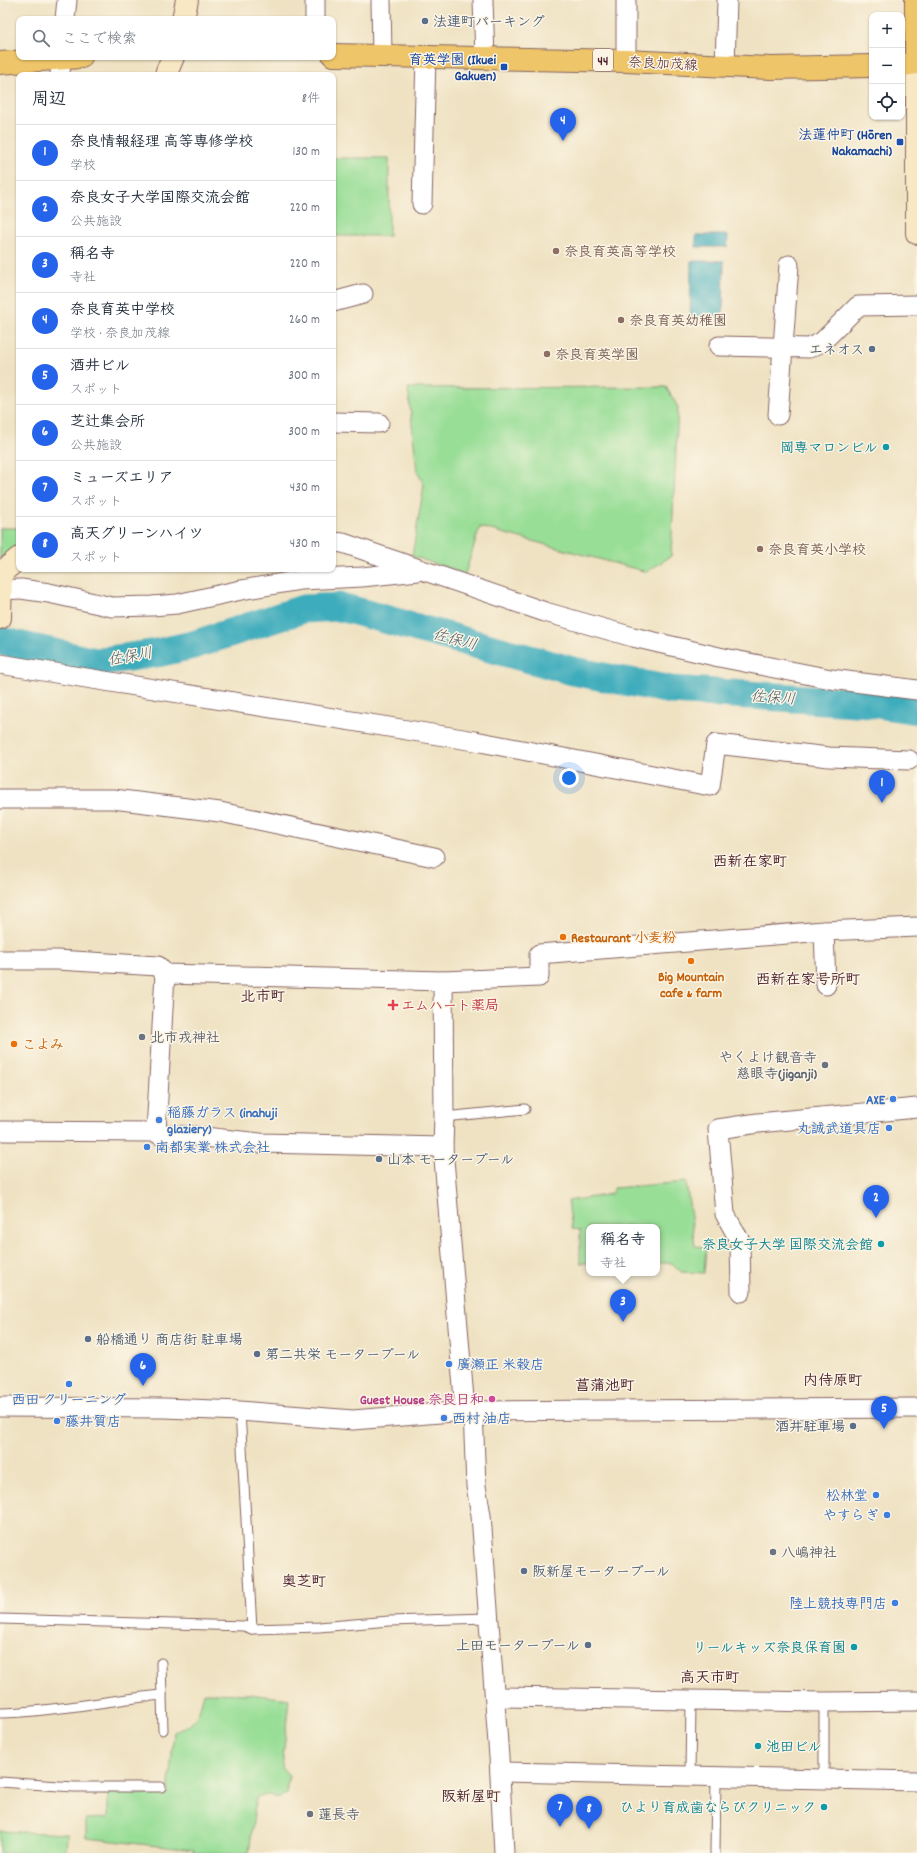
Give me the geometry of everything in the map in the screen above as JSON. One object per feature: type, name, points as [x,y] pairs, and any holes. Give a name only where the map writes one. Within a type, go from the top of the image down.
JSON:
[{"type":"main road","points":[[912,64],[916,0]]},
{"type":"main road","name":"奈良加茂線","points":[[336,55],[626,61],[772,68],[869,66]]},
{"type":"main road","points":[[0,63],[66,62]]},
{"type":"street","points":[[65,16],[67,0]]},
{"type":"street","points":[[183,16],[187,0]]},
{"type":"street","points":[[315,0],[315,16]]},
{"type":"street","points":[[381,0],[382,56]]},
{"type":"street","points":[[483,0],[485,58]]},
{"type":"street","points":[[626,0],[626,61]]},
{"type":"street","points":[[725,66],[727,0]]},
{"type":"street","points":[[422,204],[426,57]]},
{"type":"street","points":[[166,72],[172,60]]},
{"type":"street","points":[[912,64],[917,233]]},
{"type":"street","points":[[778,415],[789,265]]},
{"type":"street","points":[[336,301],[363,294]]},
{"type":"street","points":[[719,346],[782,346],[809,348],[822,342],[858,306],[917,305]]},
{"type":"street","points":[[336,422],[379,423]]},
{"type":"street","points":[[336,542],[343,543],[424,570],[545,612],[633,637],[719,657],[831,679],[917,690]]},
{"type":"street","points":[[0,618],[1,581],[16,562]]},
{"type":"street","points":[[1,581],[21,589],[49,593],[112,607],[152,606],[177,604],[241,590],[301,580],[362,577],[424,570]]},
{"type":"street","points":[[0,664],[475,741],[710,786],[716,744],[829,757],[909,760]]},
{"type":"street","points":[[0,799],[113,799],[220,812],[434,857]]},
{"type":"street","points":[[165,974],[443,981],[539,977],[539,954],[824,931],[917,927]]},
{"type":"street","points":[[824,931],[826,985]]},
{"type":"street","points":[[0,960],[57,960],[158,966],[165,974],[156,1132]]},
{"type":"street","points":[[443,981],[443,1147],[476,1486],[481,1515],[495,1697],[504,1853]]},
{"type":"street","points":[[741,1292],[740,1240],[725,1214],[718,1129],[758,1123],[917,1108]]},
{"type":"street","points":[[0,1131],[156,1132],[160,1135],[194,1136],[260,1143],[443,1147]]},
{"type":"street","points":[[0,1406],[164,1408],[240,1411],[353,1420],[469,1411],[917,1408]]},
{"type":"street","points":[[495,1697],[691,1701],[917,1701]]},
{"type":"street","points":[[500,1772],[917,1781]]},
{"type":"lane","points":[[444,1117],[526,1109]]},
{"type":"lane","points":[[240,1411],[252,1629]]},
{"type":"lane","points":[[0,1619],[244,1626],[252,1629],[319,1627],[389,1621],[488,1618]]},
{"type":"lane","points":[[161,1663],[163,1730]]},
{"type":"lane","points":[[0,1713],[33,1712],[88,1703],[162,1695]]},
{"type":"lane","points":[[690,1776],[691,1701]]},
{"type":"lane","points":[[824,1702],[824,1778]]},
{"type":"lane","points":[[715,1853],[716,1776]]},
{"type":"lane","points":[[0,1782],[74,1787],[161,1787]]},
{"type":"green space","points":[[336,158],[389,158],[389,236],[336,236]]},
{"type":"green space","points":[[666,387],[678,407],[671,556],[647,572],[480,527],[465,574],[412,556],[424,485],[417,471],[408,388]]},
{"type":"green space","points":[[0,528],[16,528],[16,553],[11,558],[0,558]]},
{"type":"green space","points":[[686,1182],[695,1246],[706,1247],[704,1273],[681,1272],[672,1263],[660,1263],[660,1224],[586,1224],[586,1263],[580,1263],[580,1230],[572,1229],[568,1201],[611,1194],[614,1188]]},
{"type":"green space","points":[[204,1693],[249,1694],[289,1699],[282,1769],[289,1775],[286,1794],[277,1798],[269,1794],[256,1798],[249,1853],[193,1853],[194,1850],[86,1838],[86,1819],[108,1818],[108,1793],[168,1794],[174,1732],[182,1729],[192,1722],[198,1713]]},
{"type":"green space","points":[[0,1831],[67,1834],[66,1853],[0,1853]]},
{"type":"water","points":[[696,235],[728,235],[727,247],[696,247]]},
{"type":"water","points":[[691,261],[724,261],[723,320],[690,319]]},
{"type":"waterway","name":"佐保川","points":[[0,641],[95,662],[157,653],[193,645],[303,609],[341,607],[573,671],[671,690],[870,703],[917,710]]},
{"type":"place","name":"法連町パーキング","points":[[425,21]]},
{"type":"place","name":"育英学園 (Ikuei Gakuen)","points":[[504,67]]},
{"type":"place","name":"奈良育英中学校","points":[[563,141]]},
{"type":"place","name":"法蓮仲町 (Hōren Nakamachi)","points":[[900,142]]},
{"type":"place","name":"奈良育英高等学校","points":[[556,251]]},
{"type":"place","name":"奈良育英幼稚園","points":[[621,320]]},
{"type":"place","name":"エネオス","points":[[872,349]]},
{"type":"place","name":"奈良育英学園","points":[[547,354]]},
{"type":"place","name":"岡専マロンビル","points":[[886,447]]},
{"type":"place","name":"奈良育英小学校","points":[[760,549]]},
{"type":"place","name":"奈良情報経理 高等専修学校","points":[[882,803]]},
{"type":"place","name":"Restaurant 小麦粉","points":[[563,937]]},
{"type":"place","name":"Big Mountain cafe & farm","points":[[691,961]]},
{"type":"place","name":"エムハート薬局","points":[[393,1005]]},
{"type":"place","name":"北市戎神社","points":[[142,1037]]},
{"type":"place","name":"こよみ","points":[[14,1044]]},
{"type":"place","name":"やくよけ観音寺 慈眼寺(jiganji)","points":[[825,1065]]},
{"type":"place","name":"AXE","points":[[893,1099]]},
{"type":"place","name":"稲藤ガラス (inahuji glaziery)","points":[[159,1120]]},
{"type":"place","name":"丸誠武道具店","points":[[889,1128]]},
{"type":"place","name":"南都実業 株式会社","points":[[147,1147]]},
{"type":"place","name":"山本 モータープール","points":[[379,1159]]},
{"type":"place","name":"奈良女子大学国際交流会館","points":[[876,1218]]},
{"type":"place","name":"奈良女子大学 国際交流会館","points":[[881,1244]]},
{"type":"place","name":"稱名寺","points":[[623,1322]]},
{"type":"place","name":"船橋通り 商店街 駐車場","points":[[88,1339]]},
{"type":"place","name":"第二共栄 モータープール","points":[[257,1354]]},
{"type":"place","name":"廣瀬正 米穀店","points":[[449,1364]]},
{"type":"place","name":"西田 クリーニング","points":[[69,1384]]},
{"type":"place","name":"芝辻集会所","points":[[143,1386]]},
{"type":"place","name":"Guest House 奈良日和","points":[[492,1399]]},
{"type":"place","name":"西村 油店","points":[[444,1418]]},
{"type":"place","name":"藤井質店","points":[[57,1421]]},
{"type":"place","name":"酒井駐車場","points":[[853,1426]]},
{"type":"place","name":"酒井ビル","points":[[884,1429]]},
{"type":"place","name":"松林堂","points":[[876,1495]]},
{"type":"place","name":"やすらぎ","points":[[887,1515]]},
{"type":"place","name":"八嶋神社","points":[[773,1552]]},
{"type":"place","name":"阪新屋モータープール","points":[[524,1571]]},
{"type":"place","name":"陸上競技専門店","points":[[895,1603]]},
{"type":"place","name":"上田モータープール","points":[[588,1645]]},
{"type":"place","name":"リールキッズ奈良保育園","points":[[854,1647]]},
{"type":"place","name":"池田ビル","points":[[758,1746]]},
{"type":"place","name":"ひより育成歯ならびクリニック","points":[[824,1807]]},
{"type":"place","name":"蓮長寺","points":[[310,1814]]},
{"type":"place","name":"ミューズエリア","points":[[560,1827]]},
{"type":"place","name":"高天グリーンハイツ","points":[[589,1829]]},
{"type":"district","name":"西新在家町","points":[[750,861]]},
{"type":"district","name":"西新在家号所町","points":[[808,979]]},
{"type":"district","name":"北市町","points":[[263,996]]},
{"type":"district","name":"内侍原町","points":[[833,1380]]},
{"type":"district","name":"菖蒲池町","points":[[605,1385]]},
{"type":"district","name":"奥芝町","points":[[304,1581]]},
{"type":"district","name":"高天市町","points":[[710,1677]]},
{"type":"district","name":"阪新屋町","points":[[471,1796]]}]
